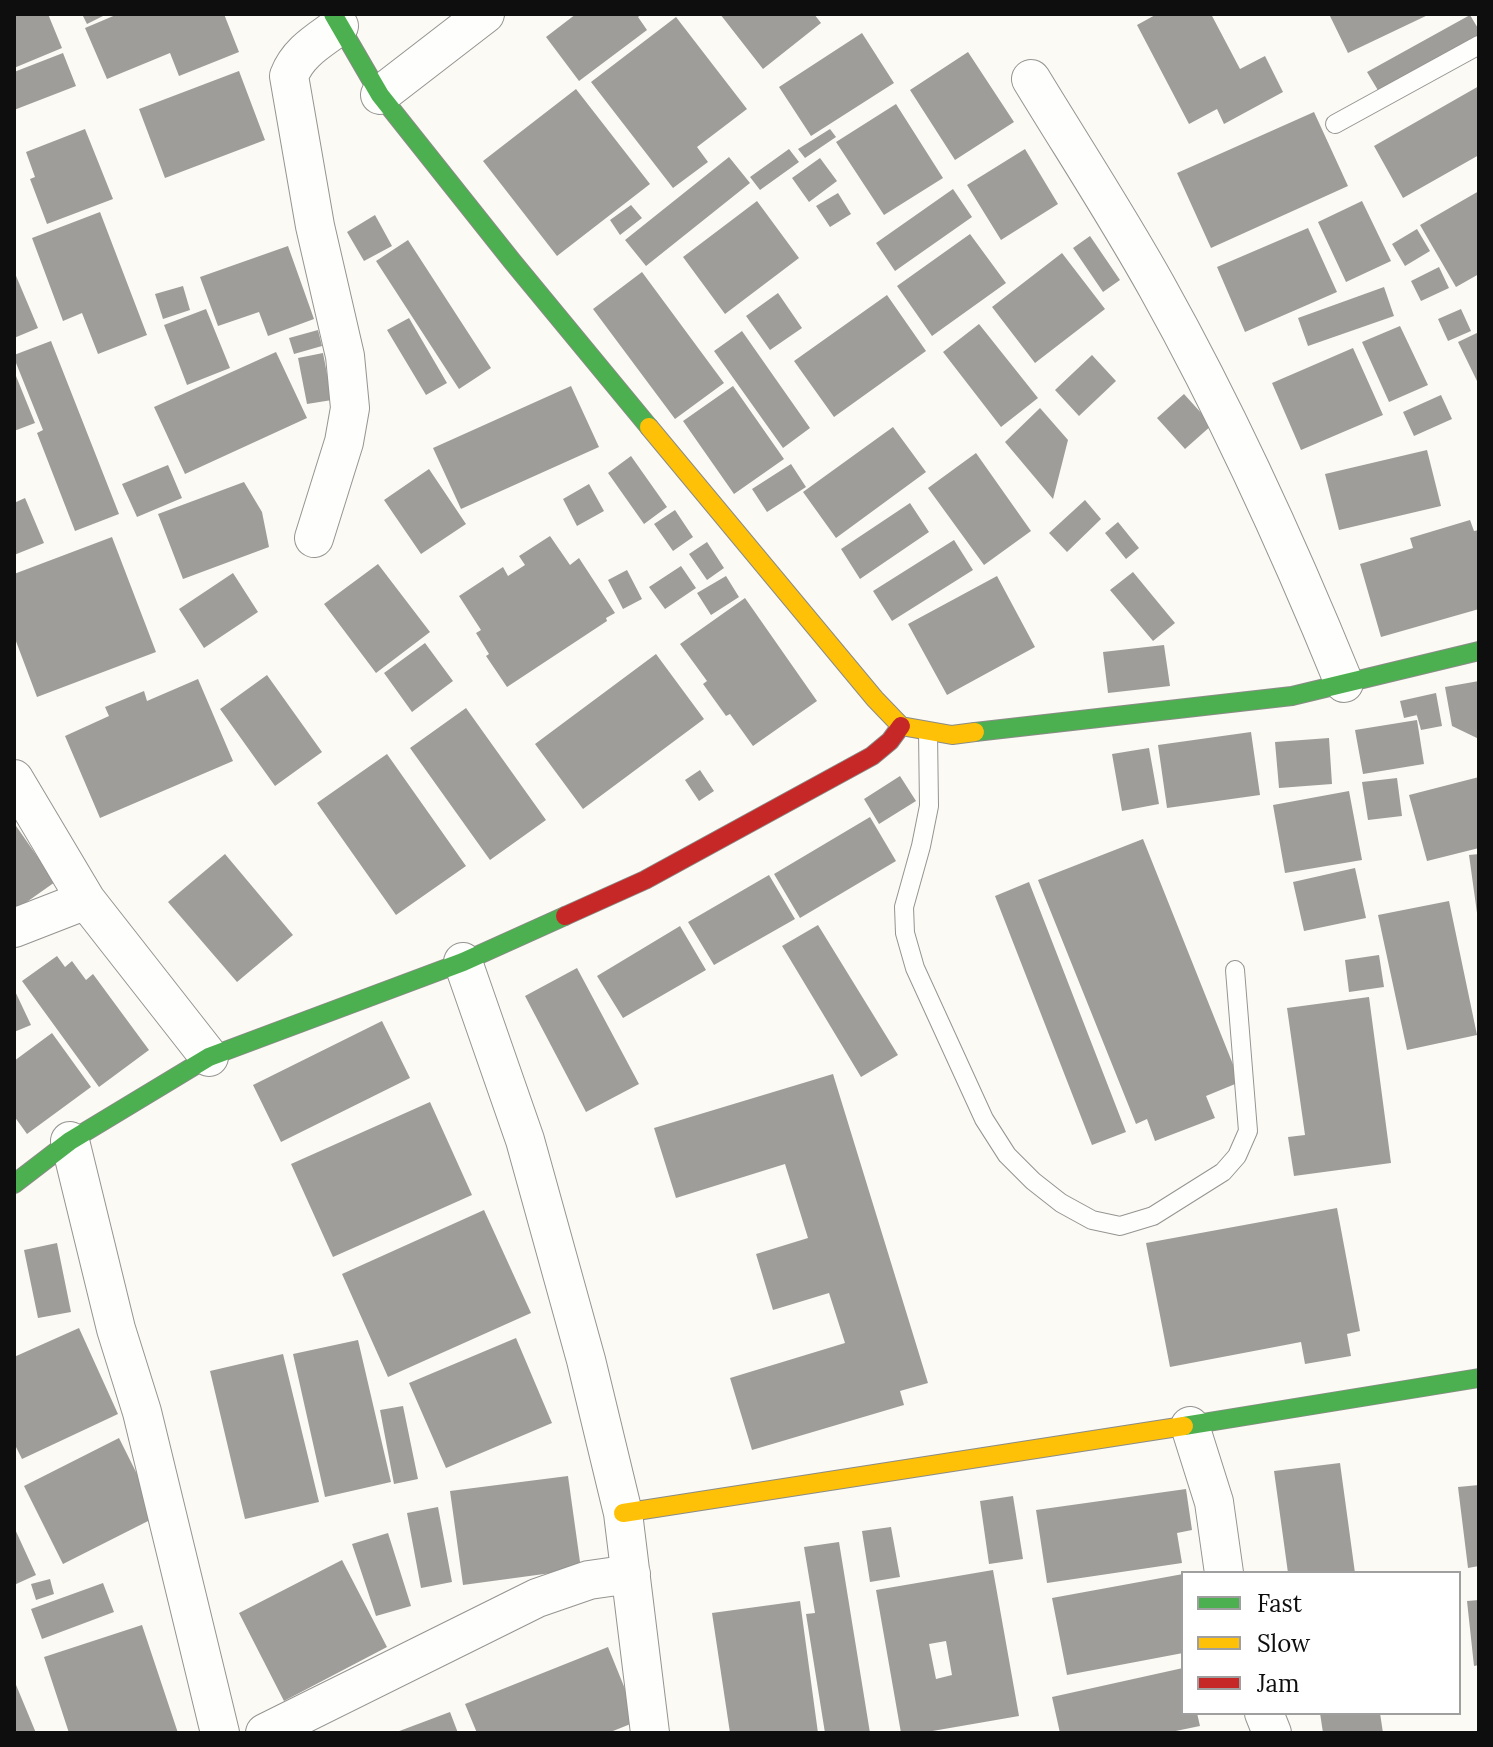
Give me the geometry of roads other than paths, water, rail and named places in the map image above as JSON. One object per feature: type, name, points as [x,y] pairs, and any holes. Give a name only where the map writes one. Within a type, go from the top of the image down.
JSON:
[{"type":"street","points":[[380,95],[485,14]]},
{"type":"street","points":[[314,538],[344,442],[350,408],[345,356],[315,226],[289,76],[303,52],[336,20],[380,95],[512,261],[875,699],[901,726],[952,735],[1292,696],[1479,651]]},
{"type":"street","points":[[1031,79],[1158,289],[1303,583],[1344,683]]},
{"type":"street","points":[[14,1184],[70,1141],[209,1057],[463,962],[645,880],[872,756],[890,741],[901,726]]},
{"type":"street","points":[[14,779],[86,900],[209,1057]]},
{"type":"street","points":[[14,928],[86,900]]},
{"type":"street","points":[[463,962],[525,1140],[586,1360],[623,1513],[650,1733]]},
{"type":"street","points":[[70,1141],[116,1329],[142,1412],[220,1733]]},
{"type":"street","points":[[623,1513],[1479,1378]]},
{"type":"street","points":[[1190,1426],[1214,1502],[1224,1571]]},
{"type":"street","points":[[265,1733],[537,1598],[589,1580],[631,1574]]},
{"type":"lane","points":[[1335,124],[1479,45]]},
{"type":"lane","points":[[928,732],[929,806],[904,907],[905,933],[915,968],[984,1119],[1007,1155],[1042,1188],[1092,1220],[1120,1226],[1153,1216],[1223,1172],[1237,1156],[1248,1131],[1235,970]]}]
